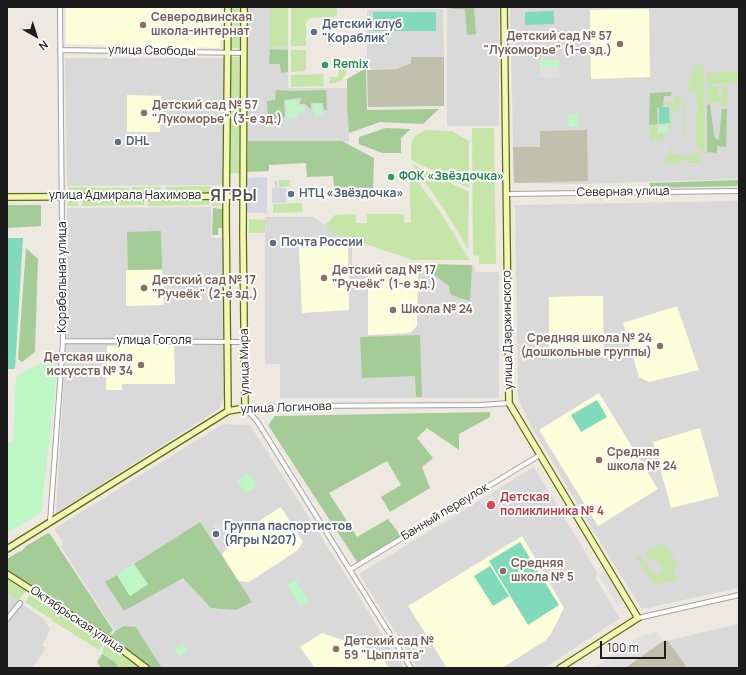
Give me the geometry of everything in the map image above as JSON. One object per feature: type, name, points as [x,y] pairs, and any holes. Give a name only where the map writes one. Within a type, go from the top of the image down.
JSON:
[{"type":"main road","name":"улица Мира","points":[[228,7],[228,410]]},
{"type":"main road","name":"улица Мира","points":[[244,7],[245,408]]},
{"type":"main road","name":"улица Дзержинского","points":[[504,7],[509,403],[638,618]]},
{"type":"main road","name":"улица Адмирала Нахимова","points":[[7,197],[244,196]]},
{"type":"main road","name":"улица Логинова","points":[[7,550],[228,410],[245,408]]},
{"type":"main road","name":"Октябрьская улица","points":[[7,574],[108,639],[146,668]]},
{"type":"main road","points":[[560,668],[638,618]]},
{"type":"street","name":"Корабельная улица","points":[[50,522],[63,341],[60,7]]},
{"type":"street","name":"улица Свободы","points":[[60,50],[244,53]]},
{"type":"street","name":"Северная улица","points":[[507,194],[739,191]]},
{"type":"street","name":"улица Гоголя","points":[[63,341],[245,342]]},
{"type":"street","name":"улица Логинова","points":[[245,408],[287,406],[481,405],[509,403]]},
{"type":"street","name":"улица Мира","points":[[245,408],[257,421],[351,569],[411,668]]},
{"type":"street","name":"Банный переулок","points":[[351,569],[540,455]]},
{"type":"street","points":[[638,618],[739,595]]},
{"type":"street","points":[[7,620],[20,603]]},
{"type":"shaded area","name":"Северодвинская школа-интернат","points":[[66,7],[221,7],[220,48],[66,44]]},
{"type":"shaded area","points":[[246,7],[288,7],[288,88],[349,88],[349,142],[247,142]]},
{"type":"shaded area","points":[[447,7],[499,7],[499,126],[447,126]]},
{"type":"shaded area","points":[[510,7],[739,7],[739,179],[581,184],[514,183]]},
{"type":"shaded area","points":[[443,9],[444,57],[412,57],[412,63],[397,69],[367,70],[367,10]]},
{"type":"shaded area","name":"Детский сад № 57 \"Лукоморье\" (1-е зд.)","points":[[649,9],[650,77],[591,79],[590,10]]},
{"type":"shaded area","points":[[411,57],[444,57],[444,106],[368,107],[367,70],[397,69],[411,63]]},
{"type":"shaded area","points":[[65,58],[225,58],[223,185],[67,186]]},
{"type":"shaded area","points":[[559,67],[560,77],[540,78],[540,68]]},
{"type":"shaded area","name":"Детский сад № 57 \"Лукоморье\" (3-е зд.)","points":[[127,95],[161,96],[160,132],[127,132]]},
{"type":"shaded area","points":[[587,130],[588,181],[514,183],[513,147],[540,147],[540,131]]},
{"type":"shaded area","points":[[267,177],[267,213],[245,213],[245,178]]},
{"type":"shaded area","points":[[274,181],[277,181],[278,188],[286,188],[286,203],[272,203],[272,188],[275,188]]},
{"type":"shaded area","points":[[739,201],[739,588],[642,609],[531,426],[518,399],[515,205]]},
{"type":"shaded area","points":[[211,207],[211,238],[223,238],[225,396],[219,409],[56,513],[66,341],[67,208]]},
{"type":"shaded area","points":[[265,217],[313,217],[352,243],[352,265],[474,265],[475,272],[499,272],[499,398],[280,398],[280,364],[265,364]]},
{"type":"shaded area","name":"Детский сад № 17 \"Ручеёк\" (1-е зд.)","points":[[348,245],[349,310],[302,313],[299,247]]},
{"type":"shaded area","name":"Школа № 24","points":[[368,265],[418,265],[417,326],[410,333],[368,335]]},
{"type":"shaded area","name":"Детский сад № 17 \"Ручеёк\" (2-е зд.)","points":[[126,270],[162,270],[164,305],[126,306]]},
{"type":"shaded area","points":[[603,296],[604,356],[549,359],[549,297]]},
{"type":"shaded area","name":"Средняя школа № 24 (дошкольные группы)","points":[[677,306],[699,370],[649,382],[639,377],[623,323]]},
{"type":"shaded area","name":"Детская школа искусств № 34","points":[[174,345],[175,384],[122,384],[122,390],[106,390],[107,346]]},
{"type":"shaded area","name":"Средняя школа № 24","points":[[599,393],[658,489],[598,526],[539,430]]},
{"type":"shaded area","points":[[223,424],[250,425],[403,668],[162,668],[136,627],[124,626],[115,631],[61,547],[63,542],[54,529]]},
{"type":"shaded area","points":[[700,428],[719,496],[671,508],[653,442]]},
{"type":"shaded area","points":[[534,467],[597,572],[596,579],[620,618],[544,668],[418,668],[359,574]]},
{"type":"shaded area","points":[[492,493],[495,498],[482,505],[479,500]]},
{"type":"shaded area","points":[[281,507],[303,542],[298,550],[249,582],[238,581],[222,555],[233,537]]},
{"type":"shaded area","points":[[216,523],[228,527],[226,532],[213,527]]},
{"type":"shaded area","name":"Средняя школа № 5","points":[[522,536],[564,608],[551,634],[546,640],[502,668],[447,668],[408,606]]},
{"type":"shaded area","points":[[607,570],[625,600],[617,605],[598,575]]},
{"type":"shaded area","points":[[7,593],[45,620],[50,629],[42,646],[46,648],[33,668],[7,668]]},
{"type":"shaded area","points":[[739,624],[739,668],[630,668],[670,640]]},
{"type":"shaded area","points":[[657,631],[663,641],[624,668],[592,668],[641,636]]},
{"type":"shaded area","name":"Детский сад № 59 \"Цыплята\"","points":[[322,633],[378,652],[389,668],[315,668],[300,647]]},
{"type":"shaded area","points":[[667,640],[686,666],[683,668],[625,668],[663,641]]},
{"type":"green space","points":[[231,7],[240,7],[240,48],[230,48]]},
{"type":"green space","points":[[270,7],[288,7],[288,46],[269,47]]},
{"type":"green space","points":[[291,7],[336,7],[337,14],[334,17],[310,18],[306,22],[306,46],[291,46]]},
{"type":"green space","points":[[452,7],[474,7],[476,34],[467,35],[465,9],[452,9]]},
{"type":"green space","points":[[554,11],[554,24],[525,25],[525,12]]},
{"type":"green space","points":[[373,12],[436,12],[436,31],[373,31]]},
{"type":"green space","points":[[270,49],[288,50],[288,72],[281,73],[280,64],[269,64]]},
{"type":"green space","points":[[291,50],[306,50],[306,71],[291,72]]},
{"type":"green space","points":[[228,57],[239,57],[240,114],[228,114]]},
{"type":"green space","points":[[540,60],[559,60],[559,67],[540,68]]},
{"type":"green space","points":[[696,65],[704,65],[705,154],[696,145],[697,92],[686,90]]},
{"type":"green space","points":[[366,68],[367,110],[439,109],[423,124],[380,122],[349,133],[347,79]]},
{"type":"green space","points":[[339,69],[347,69],[342,80],[329,84],[330,77],[338,77]]},
{"type":"green space","points":[[739,72],[739,83],[707,84],[707,73]]},
{"type":"green space","points":[[323,74],[324,86],[291,87],[291,75]]},
{"type":"green space","points":[[708,86],[718,86],[718,96],[722,96],[722,86],[727,86],[727,106],[722,107],[722,102],[708,102]]},
{"type":"green space","points":[[276,90],[326,90],[327,110],[324,110],[323,103],[311,103],[311,109],[305,104],[300,104],[301,98],[284,100],[285,117],[271,120],[268,117],[267,101],[275,100]]},
{"type":"green space","points":[[672,92],[671,96],[664,96],[663,106],[657,108],[658,124],[649,125],[650,93]]},
{"type":"green space","points":[[673,96],[681,96],[680,107],[663,106],[664,103],[673,102]]},
{"type":"green space","points":[[286,100],[298,100],[299,106],[304,105],[305,112],[297,113],[297,117],[287,118]]},
{"type":"green space","points":[[683,100],[685,100],[685,134],[683,134]]},
{"type":"green space","points":[[322,104],[323,115],[314,116],[313,105]]},
{"type":"green space","points":[[710,104],[714,135],[715,138],[719,140],[722,109],[727,109],[726,147],[717,146],[717,153],[707,152],[707,105]]},
{"type":"green space","points":[[659,107],[669,107],[670,123],[659,124]]},
{"type":"green space","points":[[671,108],[678,108],[678,112],[672,113],[672,125],[669,133]]},
{"type":"green space","points":[[568,115],[577,115],[578,127],[569,127]]},
{"type":"green space","points":[[228,119],[240,119],[240,173],[229,174]]},
{"type":"green space","points":[[657,125],[657,134],[664,134],[664,140],[650,141],[649,126]]},
{"type":"green space","points":[[658,126],[668,126],[668,133],[658,133]]},
{"type":"green space","points":[[386,128],[411,129],[401,138],[401,153],[382,153],[359,144],[359,137]]},
{"type":"green space","points":[[472,128],[494,128],[496,264],[479,264],[479,256],[473,255]]},
{"type":"green space","points":[[426,130],[452,131],[469,141],[469,188],[411,160],[411,143],[415,136]]},
{"type":"green space","points":[[248,141],[342,141],[374,158],[373,188],[334,187],[333,176],[307,177],[306,163],[269,165],[269,171],[247,172]]},
{"type":"green space","points":[[696,149],[700,154],[700,163],[689,163],[688,160],[679,161],[678,164],[664,163],[663,158],[669,158],[670,150],[672,150],[673,154],[679,154],[681,156],[695,155]]},
{"type":"green space","points":[[412,164],[469,192],[468,249],[444,209]]},
{"type":"green space","points":[[409,169],[440,212],[470,260],[413,260],[338,235],[324,226],[335,215],[356,214],[356,223],[367,223],[367,214],[404,214],[404,223],[411,222]]},
{"type":"green space","points":[[279,180],[290,180],[290,186],[279,187]]},
{"type":"green space","points":[[739,180],[739,186],[651,188],[649,183]]},
{"type":"green space","points":[[210,186],[210,194],[166,194],[166,187]]},
{"type":"green space","points":[[68,187],[129,188],[129,194],[68,194]]},
{"type":"green space","points":[[132,187],[161,187],[161,194],[132,194]]},
{"type":"green space","points":[[209,198],[209,205],[148,206],[148,199]]},
{"type":"green space","points":[[212,198],[220,199],[221,206],[212,206]]},
{"type":"green space","points":[[68,199],[78,199],[78,206],[68,206]]},
{"type":"green space","points":[[82,199],[144,199],[144,205],[82,206]]},
{"type":"green space","points":[[302,203],[302,212],[273,213],[273,204]]},
{"type":"green space","points":[[7,205],[41,205],[41,226],[7,228]]},
{"type":"green space","points":[[213,208],[222,209],[222,228],[218,228],[218,235],[212,235]]},
{"type":"green space","points":[[249,219],[265,220],[265,233],[249,233]]},
{"type":"green space","points":[[161,231],[162,269],[128,270],[127,232]]},
{"type":"green space","points":[[7,238],[23,238],[15,369],[7,369]]},
{"type":"green space","points":[[26,248],[38,259],[35,352],[22,362],[18,359]]},
{"type":"green space","points":[[426,264],[472,265],[470,301],[451,295],[449,286],[425,268]]},
{"type":"green space","points":[[420,335],[422,397],[416,397],[415,376],[362,378],[360,337]]},
{"type":"green space","points":[[55,355],[59,355],[41,513],[7,533],[7,442],[13,442],[16,376]]},
{"type":"green space","points":[[597,400],[607,417],[581,432],[571,415]]},
{"type":"green space","points":[[490,412],[490,417],[459,434],[459,450],[427,428],[417,438],[433,458],[422,467],[430,488],[390,512],[381,497],[401,485],[387,461],[329,493],[357,537],[388,519],[401,536],[357,562],[268,425],[275,416]]},
{"type":"green space","points":[[249,473],[257,486],[245,493],[237,481]]},
{"type":"green space","points":[[200,522],[252,602],[236,610],[211,608],[183,578],[124,611],[105,582],[117,575],[130,596],[148,584],[134,564]]},
{"type":"green space","points":[[48,533],[113,630],[107,637],[7,571],[7,559],[22,551],[26,546]]},
{"type":"green space","points":[[520,542],[559,605],[528,625],[489,561]]},
{"type":"green space","points":[[662,543],[678,563],[673,570],[678,580],[654,584],[636,558],[639,556],[656,576],[664,571],[656,559],[651,561],[645,553]]},
{"type":"green space","points":[[134,564],[148,584],[130,596],[117,575]]},
{"type":"green space","points":[[490,566],[509,596],[493,606],[474,576]]},
{"type":"green space","points":[[7,580],[13,582],[26,591],[18,601],[7,593]]},
{"type":"green space","points":[[295,580],[308,601],[300,606],[287,585]]},
{"type":"green space","points":[[31,593],[105,641],[99,650],[51,620],[52,618],[49,618],[25,602]]},
{"type":"green space","points":[[124,626],[136,627],[162,668],[149,668],[109,639],[115,631]]},
{"type":"green space","points":[[107,643],[141,668],[119,668],[115,662],[102,654],[102,650]]},
{"type":"green space","points":[[183,643],[187,650],[179,656],[174,649]]},
{"type":"green space","points":[[102,654],[115,662],[119,668],[101,668],[97,662]]},
{"type":"place","name":"Северодвинская школа-интернат","points":[[143,25]]},
{"type":"place","name":"Детский клуб \"Кораблик\"","points":[[314,32]]},
{"type":"place","name":"Детский сад № 57 \"Лукоморье\" (1-е зд.)","points":[[620,44]]},
{"type":"place","name":"Remix","points":[[325,65]]},
{"type":"place","name":"Детский сад № 57 \"Лукоморье\" (3-е зд.)","points":[[144,113]]},
{"type":"place","name":"DHL","points":[[118,142]]},
{"type":"place","name":"ФОК «Звёздочка»","points":[[391,177]]},
{"type":"place","name":"НТЦ «Звёздочка»","points":[[291,194]]},
{"type":"place","name":"Почта России","points":[[273,243]]},
{"type":"place","name":"Детский сад № 17 \"Ручеёк\" (1-е зд.)","points":[[324,278]]},
{"type":"place","name":"Детский сад № 17 \"Ручеёк\" (2-е зд.)","points":[[144,288]]},
{"type":"place","name":"Школа № 24","points":[[393,310]]},
{"type":"place","name":"Средняя школа № 24 (дошкольные группы)","points":[[660,346]]},
{"type":"place","name":"Детская школа искусств № 34","points":[[141,365]]},
{"type":"place","name":"Средняя школа № 24","points":[[599,460]]},
{"type":"place","name":"Детская поликлиника № 4","points":[[491,505]]},
{"type":"place","name":"Группа паспортистов (Ягры N207)","points":[[216,534]]},
{"type":"place","name":"Средняя школа № 5","points":[[503,571]]},
{"type":"place","name":"Детский сад № 59 \"Цыплята\"","points":[[336,649]]},
{"type":"district","name":"ЯГРЫ","points":[[234,197]]}]
